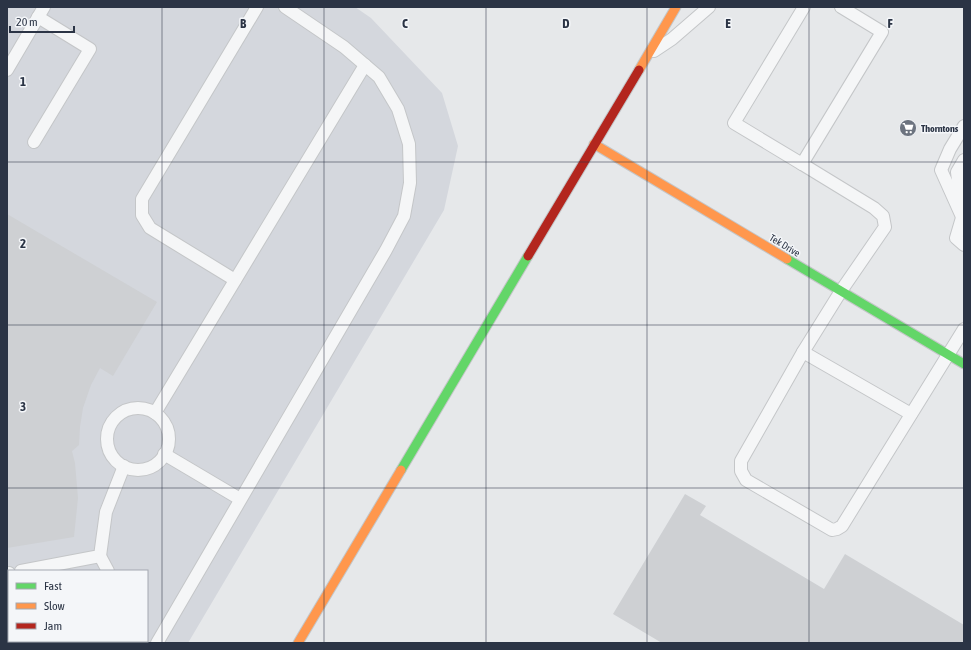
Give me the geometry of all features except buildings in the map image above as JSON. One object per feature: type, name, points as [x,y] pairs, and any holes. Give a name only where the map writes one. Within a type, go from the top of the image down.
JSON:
[{"type":"main road","points":[[298,643],[676,7]]},
{"type":"main road","name":"Tek Drive","points":[[594,144],[964,364]]},
{"type":"lane","points":[[236,280],[150,228],[142,215],[142,199],[257,7]]},
{"type":"lane","points":[[157,643],[386,250],[404,216],[410,183],[409,144],[398,109],[379,77],[344,47],[285,7]]},
{"type":"lane","points":[[648,55],[672,39],[709,7]]},
{"type":"lane","points":[[804,7],[734,123],[874,208],[883,216],[885,227],[841,291],[803,352],[741,461],[741,471],[746,480],[832,530],[842,526],[964,329]]},
{"type":"lane","points":[[802,164],[882,32],[841,7]]},
{"type":"lane","points":[[7,70],[41,12],[90,49],[34,142]]},
{"type":"lane","points":[[155,413],[365,65]]},
{"type":"lane","points":[[964,126],[950,149],[941,170],[964,216]]},
{"type":"lane","points":[[964,160],[957,172],[964,216],[956,238],[964,246]]},
{"type":"lane","points":[[803,352],[911,414]]},
{"type":"lane","points":[[135,408],[145,409],[155,413],[163,420],[168,430],[169,440],[167,450],[164,454],[162,459],[153,466],[143,469],[133,469],[124,466],[116,460],[108,443],[108,434],[111,424],[116,416],[124,411],[135,408]]},
{"type":"lane","points":[[164,454],[240,499]]},
{"type":"lane","points":[[107,570],[100,556],[106,512],[124,466]]},
{"type":"lane","points":[[33,570],[54,568],[100,556]]},
{"type":"shaded area","points":[[7,7],[355,7],[371,18],[442,93],[458,146],[444,210],[188,643],[7,643]]},
{"type":"traffic: fast","points":[[401,470],[528,256]]},
{"type":"traffic: fast","points":[[787,259],[964,364]]},
{"type":"traffic: slow","points":[[639,70],[676,7]]},
{"type":"traffic: slow","points":[[594,144],[787,259]]},
{"type":"traffic: slow","points":[[298,643],[401,470]]},
{"type":"traffic: jam","points":[[528,256],[639,70]]},
{"type":"place","name":"Thorntons","points":[[908,128]]}]
